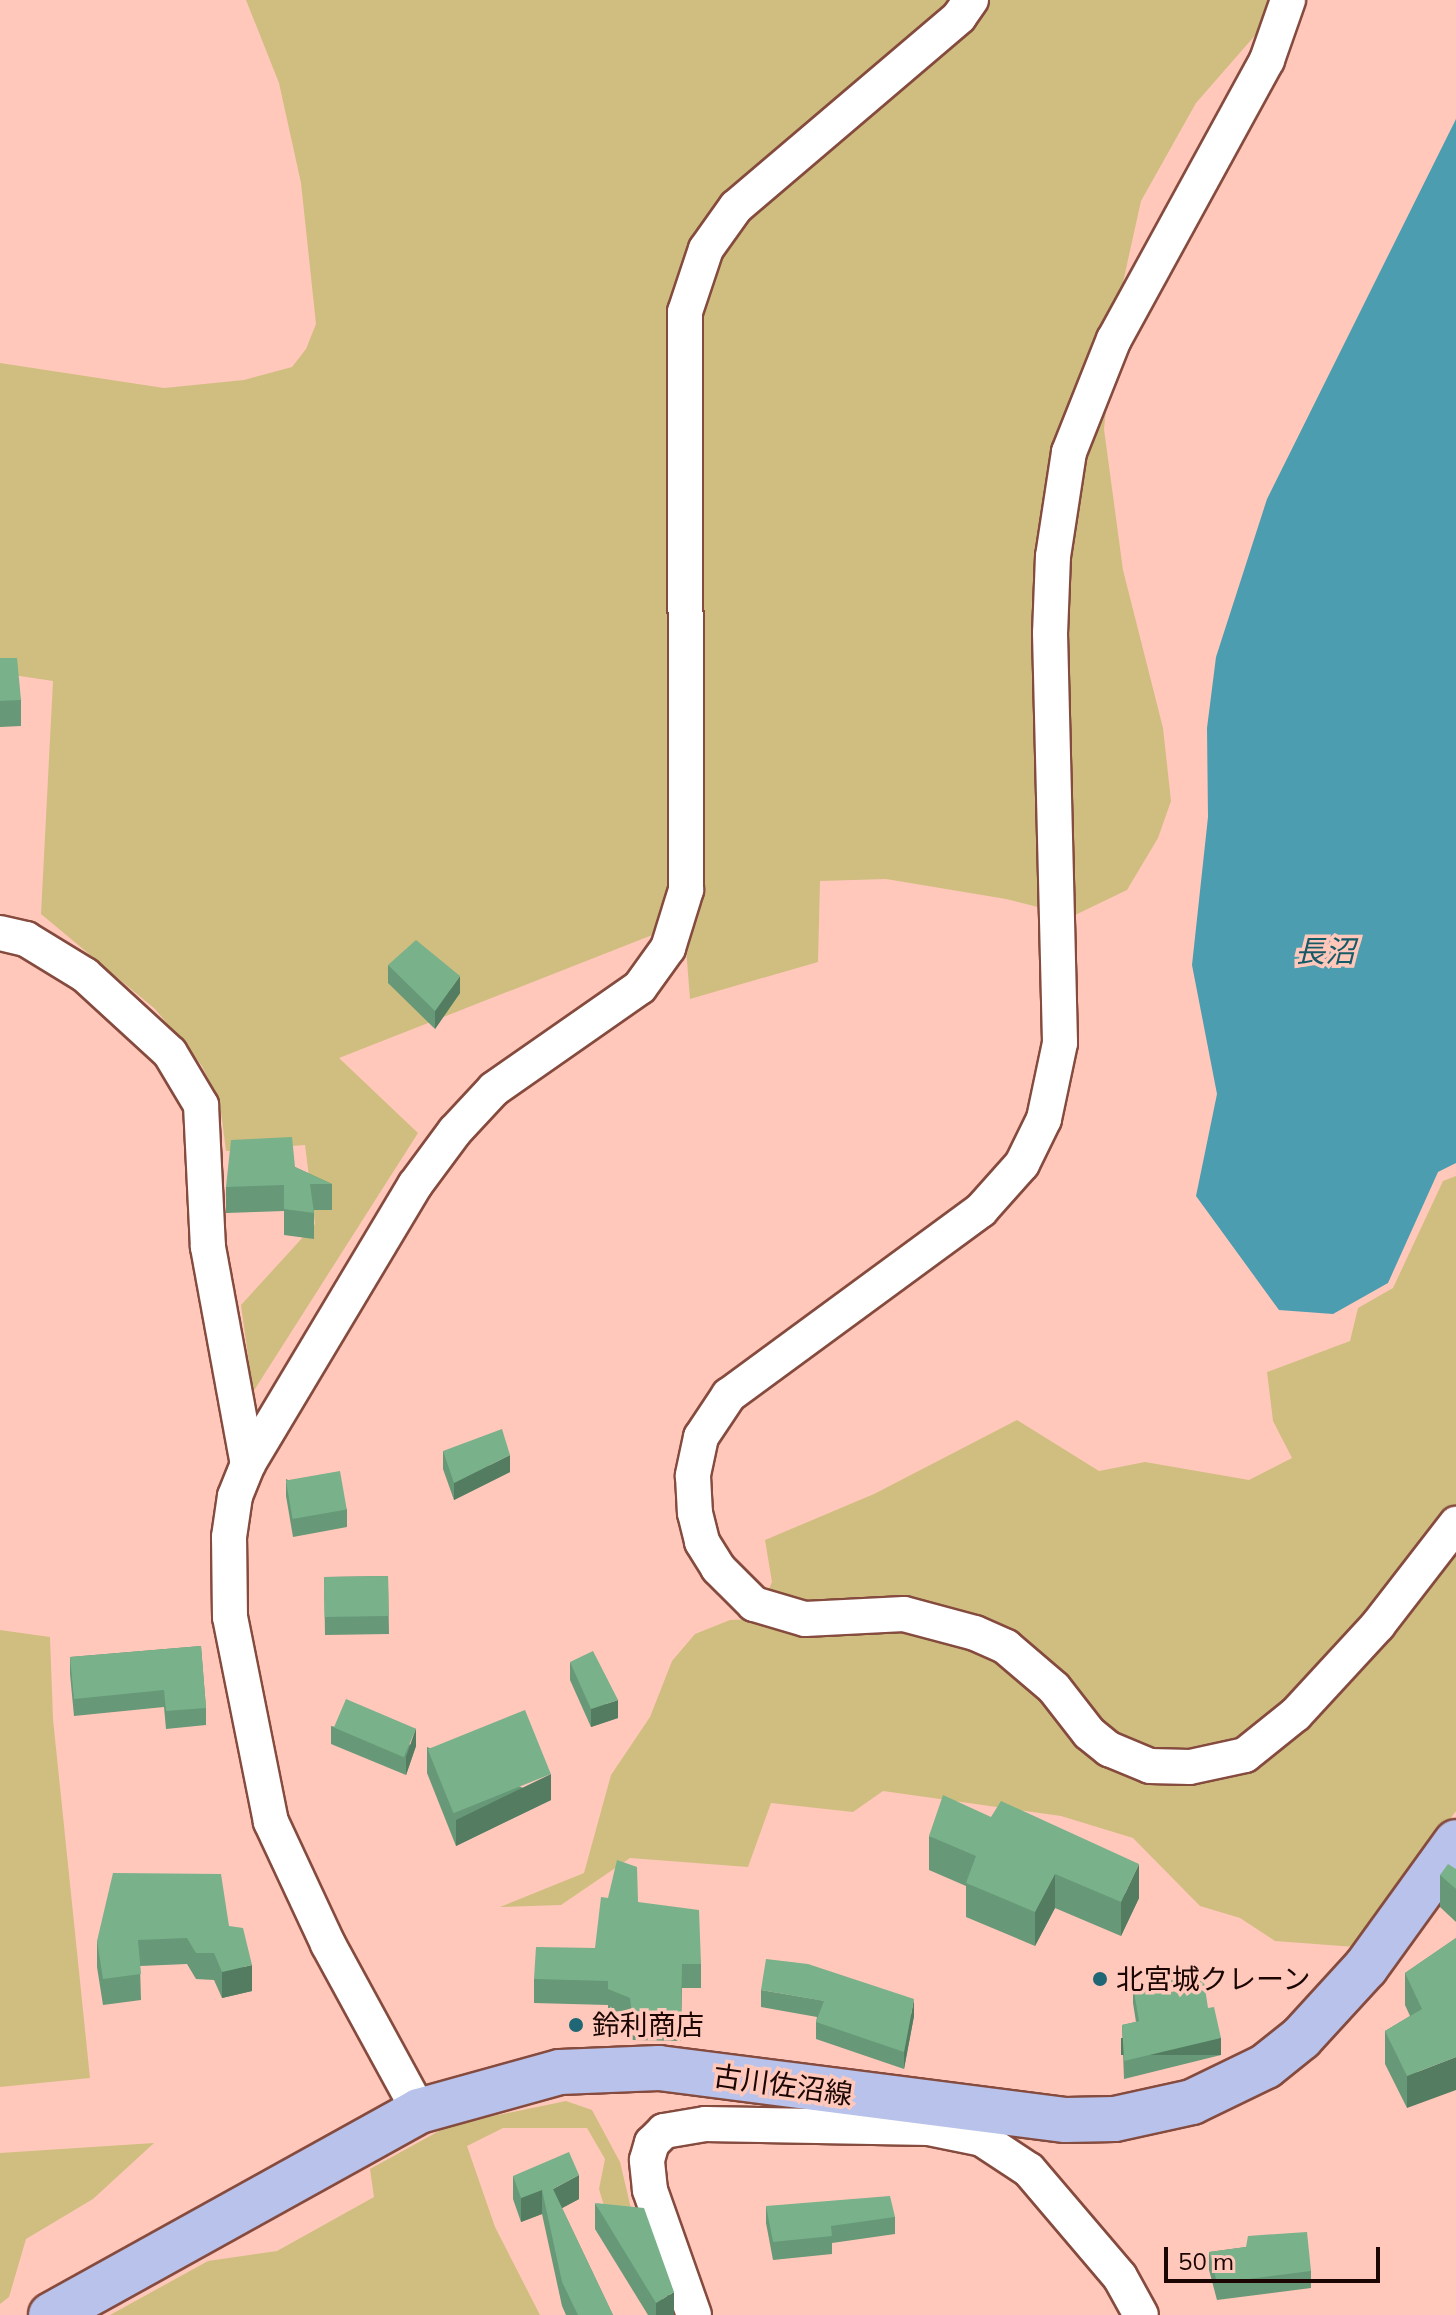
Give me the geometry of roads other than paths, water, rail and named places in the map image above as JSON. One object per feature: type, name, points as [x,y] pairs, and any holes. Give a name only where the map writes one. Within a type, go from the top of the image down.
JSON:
[{"type":"main road","name":"古川佐沼線","points":[[51,2315],[419,2111],[515,2080],[607,2067],[699,2073],[932,2117],[1115,2119],[1155,2112],[1230,2086],[1290,2047],[1331,2009],[1456,1842]]},
{"type":"street","points":[[419,2111],[328,1944],[271,1822],[227,1578],[235,1496],[248,1464],[415,1185],[455,1131],[494,1089],[640,987],[668,948],[686,890],[685,312],[706,249],[736,207],[959,17],[971,0]]},
{"type":"street","points":[[1288,0],[1267,60],[1114,339],[1069,452],[1053,556],[1050,633],[1060,1043],[1044,1119],[1022,1164],[981,1210],[729,1395],[701,1437],[693,1476],[695,1513],[702,1542],[718,1568],[754,1604],[805,1619],[904,1614],[975,1633],[1006,1647],[1054,1688],[1089,1733],[1109,1749],[1150,1766],[1190,1767],[1245,1755],[1296,1714],[1378,1625],[1456,1524]]},
{"type":"street","points":[[0,933],[26,939],[85,975],[170,1053],[201,1105],[208,1247],[248,1464]]},
{"type":"street","points":[[694,2315],[650,2190],[647,2160],[652,2143],[664,2131],[705,2124],[932,2117],[982,2139],[1029,2170],[1120,2277],[1141,2315]]},
{"type":"water","name":"長沼","points":[[1456,119],[1456,1163],[1438,1172],[1388,1283],[1333,1314],[1279,1310],[1196,1196],[1217,1094],[1192,965],[1208,817],[1207,728],[1216,657],[1267,499]]},
{"type":"place","name":"北宮城クレーン","points":[[1100,1979]]},
{"type":"place","name":"鈴利商店","points":[[576,2025]]}]
